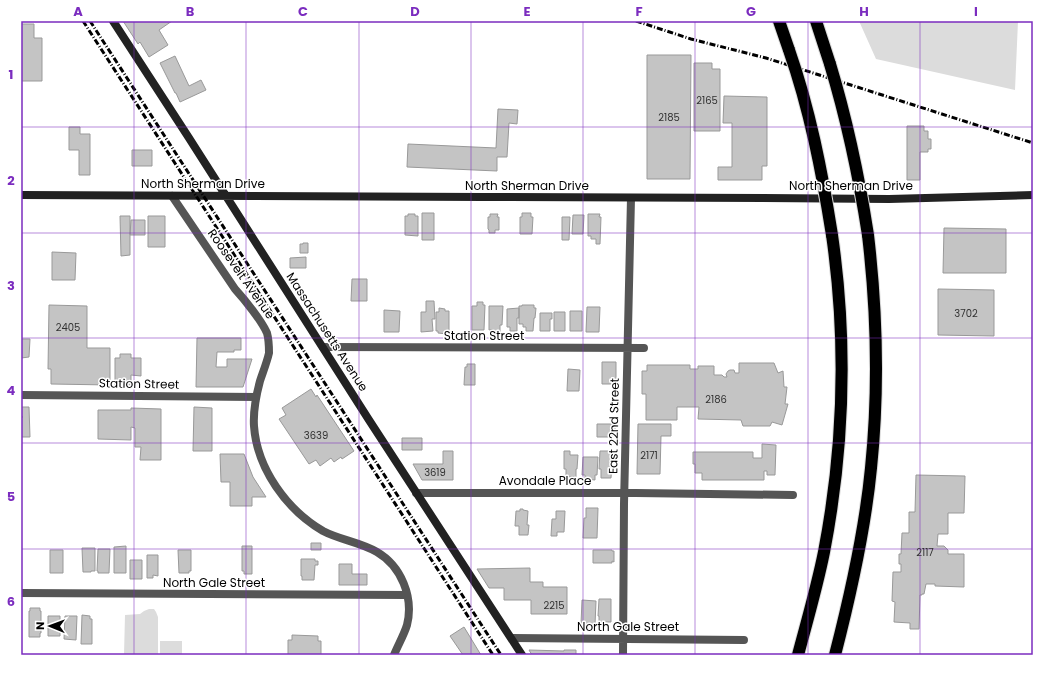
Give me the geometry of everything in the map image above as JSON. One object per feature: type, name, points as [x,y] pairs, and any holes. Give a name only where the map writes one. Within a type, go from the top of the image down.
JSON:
[{"type":"highway","points":[[779,21],[801,90],[814,139],[825,192],[837,275],[840,329],[841,390],[834,484],[824,550],[798,655]]},
{"type":"highway","points":[[816,21],[830,64],[856,167],[868,235],[876,322],[876,386],[872,454],[864,526],[854,579],[834,655]]},
{"type":"main road","name":"Massachusetts Avenue","points":[[113,21],[416,493],[522,655]]},
{"type":"main road","name":"North Sherman Drive","points":[[21,195],[889,199],[935,199],[1033,195]]},
{"type":"street","name":"Roosevelt Avenue","points":[[172,196],[235,289],[244,298],[267,334],[269,346],[268,358],[256,397],[254,427],[261,459],[276,486],[291,505],[311,523],[328,533],[381,555],[392,563],[401,576],[407,595],[409,611],[407,625],[394,655]]},
{"type":"street","name":"East 22nd Street","points":[[623,655],[627,348],[631,198]]},
{"type":"street","name":"Station Street","points":[[322,347],[644,348]]},
{"type":"street","name":"Station Street","points":[[21,395],[256,397]]},
{"type":"street","name":"Avondale Place","points":[[416,493],[793,495]]},
{"type":"street","name":"North Gale Street","points":[[21,593],[407,595]]},
{"type":"street","name":"North Gale Street","points":[[512,638],[744,640]]},
{"type":"shaded area","points":[[859,21],[1018,21],[1015,90],[876,59]]},
{"type":"shaded area","points":[[149,609],[154,609],[158,617],[158,655],[124,655],[125,615],[140,614]]},
{"type":"shaded area","points":[[160,641],[182,641],[182,655],[160,655]]},
{"type":"building","points":[[123,21],[172,21],[159,30],[168,45],[149,57],[140,42],[138,44]]},
{"type":"building","points":[[21,24],[34,24],[34,38],[42,38],[42,81],[21,81]]},
{"type":"building","points":[[647,55],[691,55],[690,179],[647,179]]},
{"type":"building","points":[[175,56],[189,86],[201,80],[206,90],[180,102],[160,63]]},
{"type":"building","points":[[694,63],[712,63],[712,69],[720,69],[720,131],[694,131]]},
{"type":"building","points":[[724,96],[767,97],[767,166],[762,166],[762,180],[718,180],[718,167],[732,167],[732,123],[723,123]]},
{"type":"building","points":[[498,109],[518,110],[517,124],[509,123],[507,157],[497,157],[497,171],[407,167],[408,144],[496,148]]},
{"type":"building","points":[[907,126],[924,126],[924,131],[928,131],[928,139],[931,139],[931,149],[928,149],[928,152],[920,152],[920,180],[907,180]]},
{"type":"building","points":[[69,127],[80,127],[80,134],[90,134],[90,175],[79,175],[79,150],[69,150]]},
{"type":"building","points":[[132,150],[152,150],[152,166],[132,166]]},
{"type":"building","points":[[422,213],[434,213],[434,240],[422,240]]},
{"type":"building","points":[[522,213],[531,213],[531,217],[533,217],[532,234],[520,234],[520,217],[522,217]]},
{"type":"building","points":[[408,214],[415,214],[415,216],[418,216],[418,236],[405,235],[405,216],[408,216]]},
{"type":"building","points":[[490,214],[498,214],[497,217],[499,217],[499,230],[495,230],[495,233],[489,233],[488,217],[490,217]]},
{"type":"building","points":[[588,214],[600,214],[600,244],[596,244],[596,239],[591,239],[591,236],[588,236]]},
{"type":"building","points":[[573,215],[584,215],[583,234],[572,234]]},
{"type":"building","points":[[120,216],[130,216],[130,255],[121,256]]},
{"type":"building","points":[[148,216],[165,216],[165,247],[148,247]]},
{"type":"building","points":[[562,217],[570,217],[569,240],[562,240]]},
{"type":"building","points":[[131,220],[145,220],[145,235],[130,235]]},
{"type":"building","points":[[944,228],[1006,229],[1006,273],[943,273]]},
{"type":"building","points":[[308,243],[308,253],[300,253],[300,244]]},
{"type":"building","points":[[52,252],[76,253],[75,280],[52,280]]},
{"type":"building","points":[[306,257],[306,268],[290,268],[290,258]]},
{"type":"building","points":[[352,279],[367,279],[367,301],[351,301]]},
{"type":"building","points":[[938,289],[994,290],[994,336],[938,335]]},
{"type":"building","points":[[426,301],[434,301],[435,319],[432,319],[433,331],[421,332],[421,312],[426,312]]},
{"type":"building","points":[[477,302],[483,302],[483,305],[485,305],[484,330],[472,330],[472,306],[477,306]]},
{"type":"building","points":[[49,305],[87,306],[87,348],[110,348],[110,385],[51,384],[51,369],[48,369]]},
{"type":"building","points":[[534,305],[534,308],[536,308],[533,331],[526,331],[526,327],[523,327],[523,324],[519,324],[519,306]]},
{"type":"building","points":[[489,306],[503,306],[500,332],[493,332],[493,330],[489,330]]},
{"type":"building","points":[[587,307],[600,307],[599,332],[586,332]]},
{"type":"building","points":[[439,308],[449,311],[449,331],[447,331],[447,334],[438,333],[438,331],[436,331],[436,312],[439,312]]},
{"type":"building","points":[[519,308],[517,331],[510,331],[510,327],[507,327],[507,309]]},
{"type":"building","points":[[384,310],[400,311],[399,332],[384,332]]},
{"type":"building","points":[[570,311],[582,311],[582,331],[570,331]]},
{"type":"building","points":[[554,312],[565,312],[565,331],[554,331]]},
{"type":"building","points":[[540,313],[552,313],[552,319],[550,319],[550,331],[540,331]]},
{"type":"building","points":[[197,338],[241,338],[241,350],[234,350],[234,352],[217,352],[216,367],[227,367],[227,359],[252,359],[243,387],[196,387]]},
{"type":"building","points":[[21,339],[30,339],[29,357],[21,358]]},
{"type":"building","points":[[120,354],[131,354],[131,358],[141,358],[141,376],[131,375],[131,385],[115,385],[115,358],[120,358]]},
{"type":"building","points":[[602,362],[616,362],[616,384],[602,384]]},
{"type":"building","points":[[739,363],[774,363],[778,373],[783,371],[784,387],[787,387],[785,404],[788,404],[782,425],[772,422],[770,426],[743,426],[741,420],[698,419],[699,407],[677,407],[677,420],[646,420],[646,394],[642,394],[642,371],[647,371],[647,365],[690,365],[690,369],[698,369],[698,366],[714,366],[714,375],[722,375],[727,377],[726,374],[730,370],[734,370],[735,373],[739,373]]},
{"type":"building","points":[[467,364],[475,364],[475,385],[464,385],[465,367],[467,367]]},
{"type":"building","points":[[568,369],[580,370],[579,391],[567,391]]},
{"type":"building","points":[[311,389],[316,397],[317,395],[354,451],[342,459],[341,457],[334,462],[331,458],[320,466],[316,460],[309,464],[279,419],[286,415],[282,408]]},
{"type":"building","points":[[21,407],[29,407],[30,437],[21,437]]},
{"type":"building","points":[[194,407],[212,408],[212,451],[193,451]]},
{"type":"building","points":[[131,408],[161,409],[161,460],[140,460],[141,447],[135,447],[135,428],[131,427],[131,440],[98,439],[98,410],[131,410]]},
{"type":"building","points":[[597,424],[612,424],[612,429],[616,429],[616,435],[612,435],[612,437],[597,437]]},
{"type":"building","points":[[638,424],[671,424],[671,436],[661,436],[660,474],[637,474]]},
{"type":"building","points":[[402,438],[422,438],[422,450],[402,450]]},
{"type":"building","points":[[762,444],[776,445],[775,475],[767,475],[767,471],[764,471],[764,480],[702,480],[702,473],[695,473],[693,452],[753,452],[753,458],[762,458]]},
{"type":"building","points":[[443,451],[453,451],[453,480],[422,480],[413,464],[443,464]]},
{"type":"building","points":[[564,451],[570,451],[570,455],[578,455],[576,477],[566,477],[566,469],[564,469]]},
{"type":"building","points":[[600,451],[613,451],[611,478],[601,478],[601,469],[599,469]]},
{"type":"building","points":[[220,454],[244,454],[253,477],[266,497],[252,497],[252,506],[230,506],[230,482],[221,482]]},
{"type":"building","points":[[583,457],[598,457],[597,475],[595,475],[595,480],[585,479],[585,475],[582,475]]},
{"type":"building","points":[[916,475],[965,476],[964,513],[948,513],[948,534],[938,534],[937,546],[944,546],[948,550],[948,554],[964,554],[964,587],[935,586],[935,584],[926,584],[924,594],[920,595],[919,629],[910,629],[910,623],[894,622],[895,602],[892,601],[893,572],[901,572],[899,554],[901,554],[902,533],[909,533],[909,512],[915,512]]},
{"type":"building","points":[[586,508],[598,508],[597,538],[583,538]]},
{"type":"building","points":[[520,509],[528,511],[528,535],[519,535],[519,526],[515,526],[516,511],[520,511]]},
{"type":"building","points":[[556,511],[565,511],[564,532],[557,532],[557,536],[551,536],[552,519],[556,519]]},
{"type":"building","points":[[311,543],[321,543],[321,550],[311,550]]},
{"type":"building","points":[[126,546],[126,573],[114,573],[114,547]]},
{"type":"building","points":[[242,546],[252,546],[252,574],[244,574],[244,571],[242,571]]},
{"type":"building","points":[[82,548],[95,548],[95,571],[83,572]]},
{"type":"building","points":[[98,549],[110,549],[109,573],[98,573],[97,571]]},
{"type":"building","points":[[50,550],[63,550],[63,573],[50,573]]},
{"type":"building","points":[[178,550],[191,550],[191,571],[189,571],[189,573],[179,573]]},
{"type":"building","points":[[593,550],[614,551],[614,562],[593,563]]},
{"type":"building","points":[[147,555],[158,555],[158,576],[153,575],[153,578],[147,578]]},
{"type":"building","points":[[301,559],[315,559],[315,561],[318,561],[318,565],[315,565],[314,580],[302,580]]},
{"type":"building","points":[[130,560],[142,560],[142,579],[130,579]]},
{"type":"building","points":[[339,564],[352,564],[352,574],[367,574],[367,585],[339,585]]},
{"type":"building","points":[[530,568],[530,582],[543,582],[543,587],[567,587],[567,614],[531,614],[531,600],[504,600],[504,588],[489,588],[477,569]]},
{"type":"building","points":[[599,599],[611,599],[611,622],[599,622]]},
{"type":"building","points":[[582,600],[596,601],[595,625],[581,624]]},
{"type":"building","points":[[30,608],[40,608],[40,637],[29,637]]},
{"type":"building","points":[[82,615],[90,616],[90,619],[92,619],[92,644],[81,644]]},
{"type":"building","points":[[48,616],[60,616],[60,636],[48,636]]},
{"type":"building","points":[[65,616],[77,616],[76,640],[64,639]]},
{"type":"building","points":[[464,627],[481,655],[463,655],[450,636]]},
{"type":"building","points":[[292,635],[318,636],[318,641],[321,641],[321,655],[288,655],[288,640],[292,640]]},
{"type":"building","points":[[529,650],[576,650],[576,655],[532,655]]},
{"type":"railway","points":[[83,21],[493,655]]},
{"type":"railway","points":[[90,21],[501,655]]},
{"type":"railway","points":[[636,21],[691,39],[766,58],[1033,143]]}]
